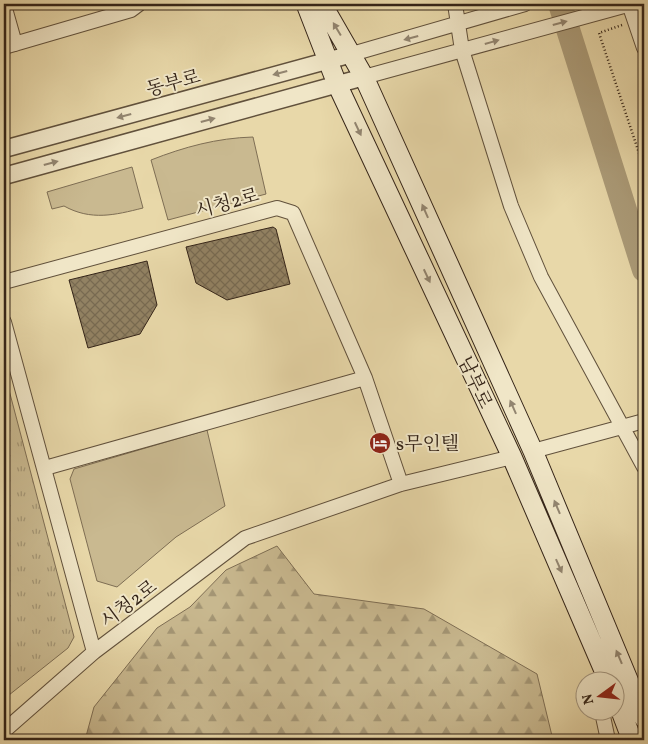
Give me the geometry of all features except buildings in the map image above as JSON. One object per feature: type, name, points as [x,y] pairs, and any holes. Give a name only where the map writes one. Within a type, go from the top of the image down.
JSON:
[{"type":"main road","name":"남부로","points":[[306,4],[337,84],[512,457],[603,672]]},
{"type":"main road","name":"남부로","points":[[322,4],[364,77],[534,451],[644,718]]},
{"type":"main road","points":[[512,457],[534,451]]},
{"type":"main road","points":[[625,722],[632,740]]},
{"type":"street","points":[[4,4],[9,46],[131,10],[139,4]]},
{"type":"street","points":[[455,4],[462,50],[511,206],[541,277],[644,468]]},
{"type":"street","points":[[4,176],[630,4],[644,44]]},
{"type":"street","points":[[352,54],[520,5]]},
{"type":"street","name":"동부로","points":[[4,149],[352,54]]},
{"type":"street","name":"시청2로","points":[[4,282],[277,208],[294,214],[365,378],[401,484]]},
{"type":"street","name":"시청2로","points":[[4,322],[94,652]]},
{"type":"street","points":[[45,468],[365,378]]},
{"type":"street","points":[[534,451],[644,421]]},
{"type":"street","name":"시청2로","points":[[4,731],[94,652],[245,538],[401,484],[512,457]]},
{"type":"street","points":[[604,722],[608,740]]},
{"type":"path","points":[[635,21],[599,33],[644,168]]},
{"type":"green space","points":[[253,137],[266,194],[168,220],[151,160],[201,144]]},
{"type":"green space","points":[[132,167],[143,208],[103,215],[84,214],[64,206],[52,209],[47,192]]},
{"type":"green space","points":[[4,371],[74,637],[68,648],[4,699]]},
{"type":"green space","points":[[207,430],[225,506],[176,537],[117,587],[97,581],[70,479],[74,469]]},
{"type":"green space","points":[[277,546],[314,594],[424,609],[537,674],[553,740],[85,740],[94,707],[157,628],[190,607],[226,570]]},
{"type":"waterway","points":[[560,4],[644,270]]},
{"type":"place","name":"s무인텔","points":[[380,443]]}]
